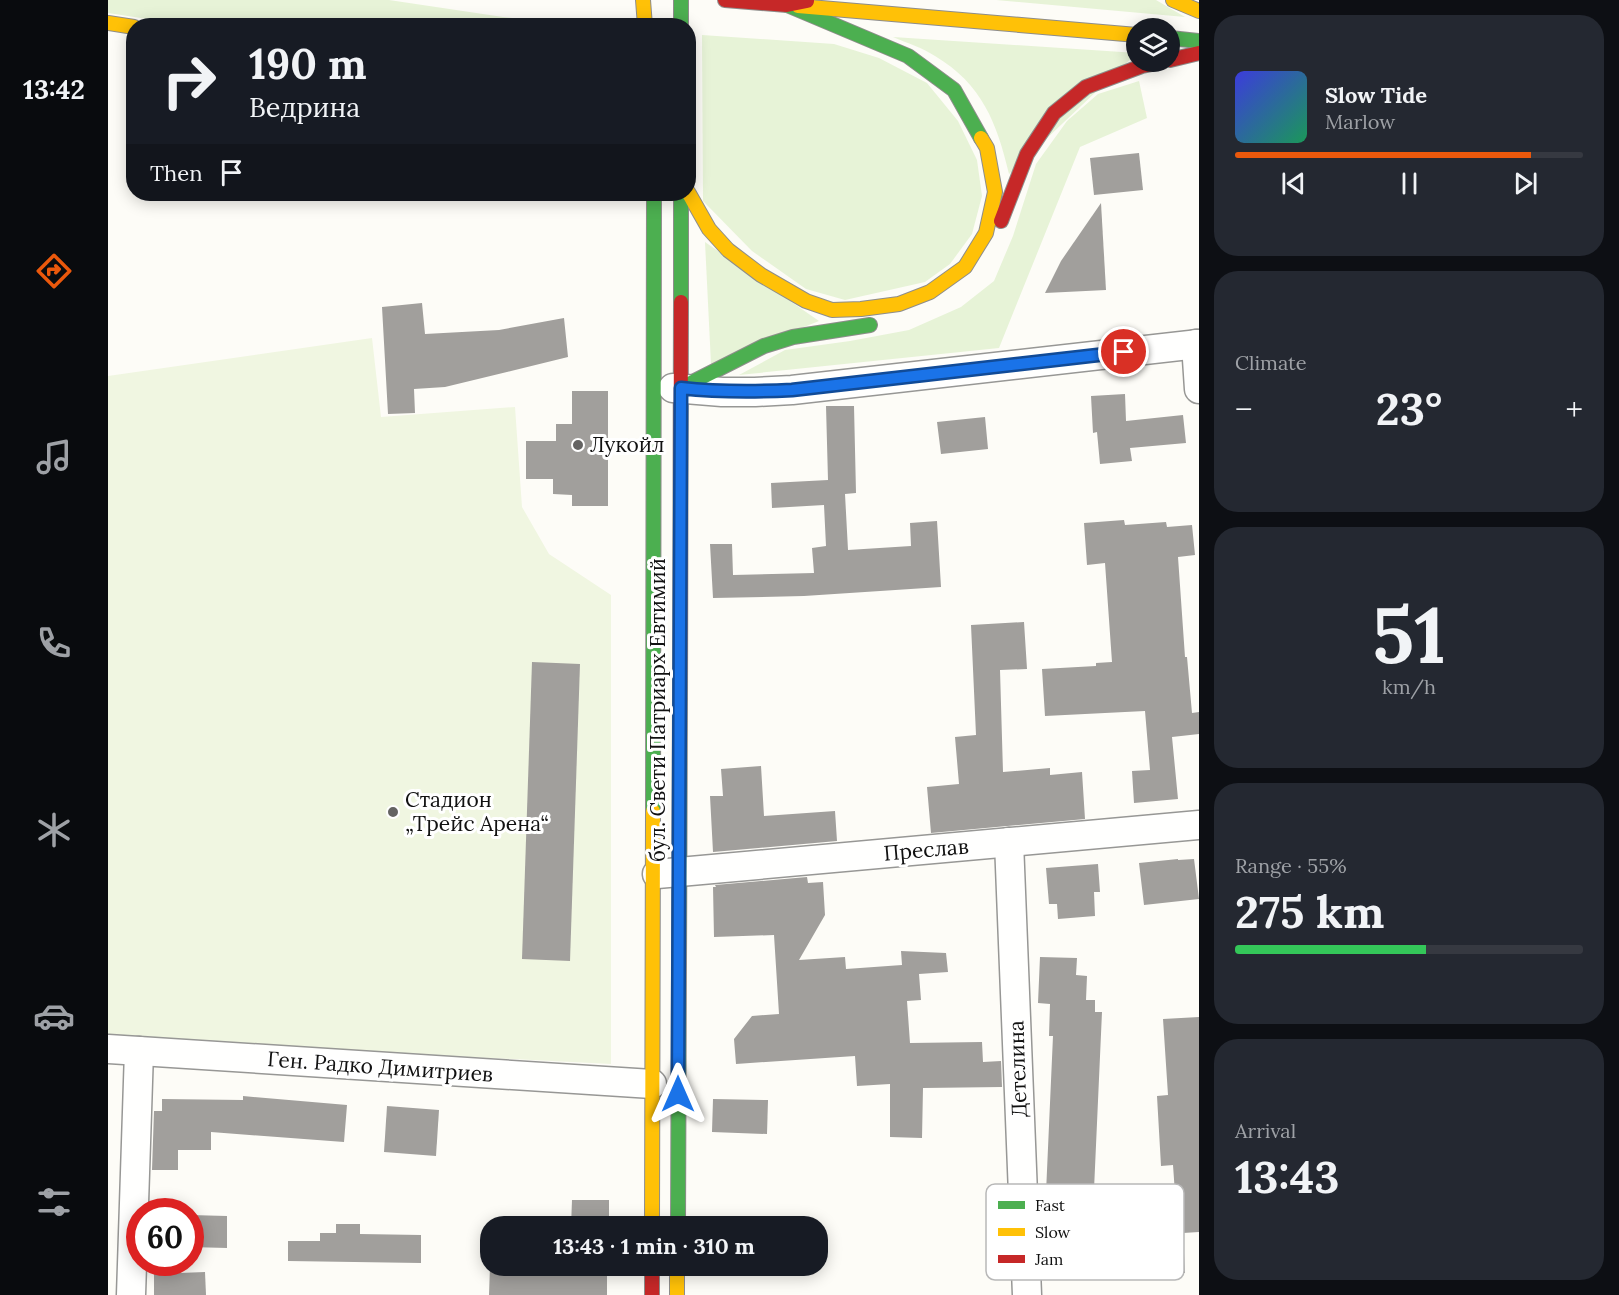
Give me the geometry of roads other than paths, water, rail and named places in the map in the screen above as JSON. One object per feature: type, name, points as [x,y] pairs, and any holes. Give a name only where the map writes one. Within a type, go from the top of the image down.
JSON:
[{"type":"main road","points":[[643,0],[644,18]]},
{"type":"main road","points":[[681,0],[681,18]]},
{"type":"main road","points":[[725,0],[1126,34]]},
{"type":"main road","points":[[787,5],[814,0]]},
{"type":"main road","points":[[1173,0],[1199,11]]},
{"type":"main road","points":[[693,201],[708,229],[728,250],[761,275],[806,301],[832,310],[899,304],[930,292],[965,267],[986,233],[995,192],[987,148],[954,90],[908,56],[787,5]]},
{"type":"main road","points":[[108,23],[126,26]]},
{"type":"main road","points":[[1180,39],[1199,40]]},
{"type":"main road","points":[[1180,58],[1199,53]]},
{"type":"main road","points":[[956,291],[972,276],[993,241],[1027,154],[1054,113],[1086,87],[1126,72]]},
{"type":"main road","name":"бул. Свети Патриарх Евтимий","points":[[652,1216],[652,1084],[665,874],[668,388],[655,201]]},
{"type":"main road","name":"бул. Свети Патриарх Евтимий","points":[[678,1216],[665,874],[668,388],[681,201]]},
{"type":"main road","points":[[668,388],[764,346],[793,337],[883,323]]},
{"type":"main road","points":[[652,1276],[652,1295]]},
{"type":"main road","points":[[677,1276],[677,1295]]},
{"type":"street","points":[[668,388],[722,392],[792,390],[1197,344],[1199,389]]},
{"type":"street","name":"Преслав","points":[[665,874],[1199,825]]},
{"type":"street","name":"Детелина","points":[[1009,842],[1023,1184]]},
{"type":"street","name":"Ген. Радко Димитриев","points":[[108,1049],[652,1084]]},
{"type":"street","points":[[131,1295],[139,1051]]},
{"type":"street","name":"Детелина","points":[[1026,1280],[1027,1295]]},
{"type":"place","name":"Лукойл","points":[[578,445]]},
{"type":"place","name":"Стадион „Трейс Арена“","points":[[393,812]]}]
